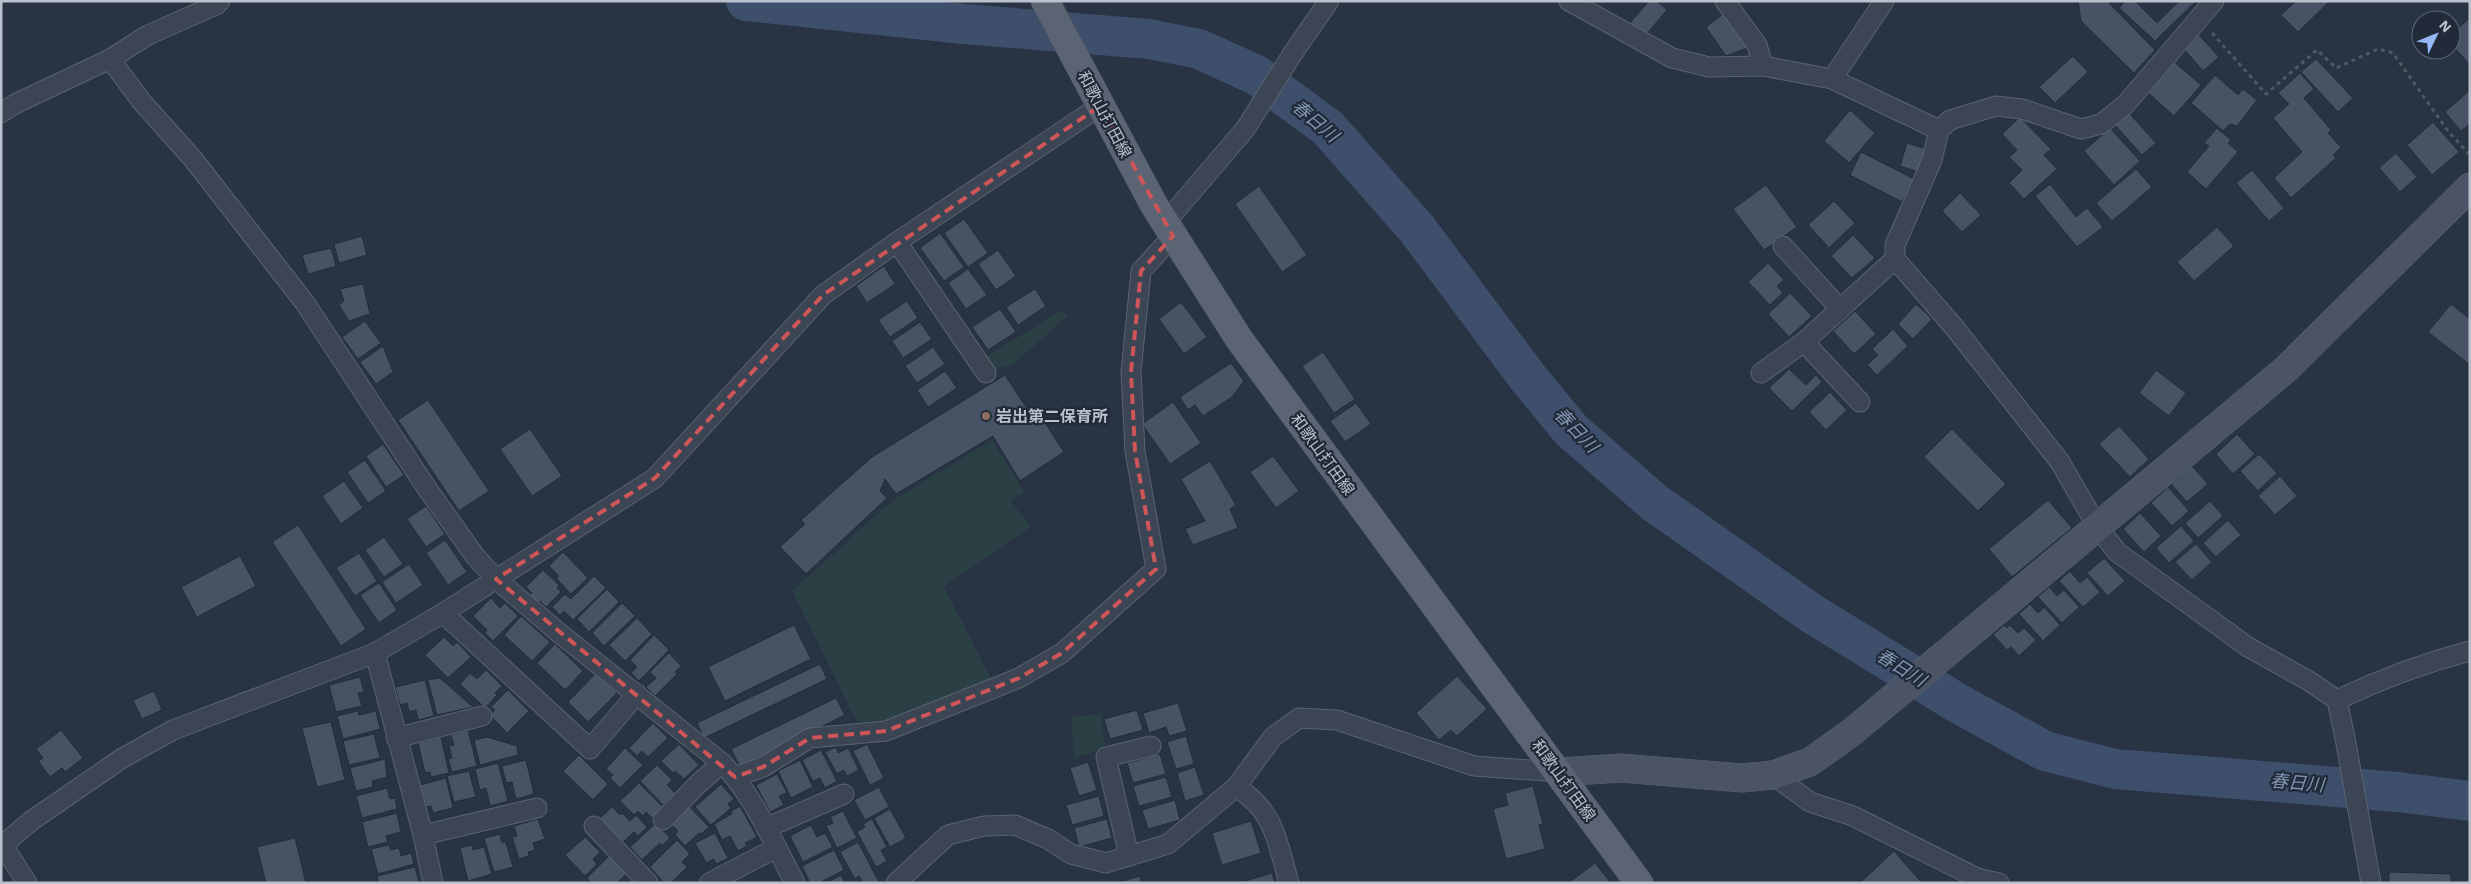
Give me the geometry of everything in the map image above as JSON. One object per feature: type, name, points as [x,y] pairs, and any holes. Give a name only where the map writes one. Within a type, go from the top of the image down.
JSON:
[{"type":"main road","name":"和歌山打田線","points":[[1045,1],[1100,106],[1169,229],[1239,339],[1638,883]]},
{"type":"street","points":[[1,112],[14,104],[110,59],[148,35],[216,5],[220,1]]},
{"type":"street","points":[[735,777],[763,767],[810,738],[886,731],[1019,678],[1062,653],[1156,569],[1135,451],[1131,372],[1141,271],[1169,229],[1246,128],[1293,53],[1329,1]]},
{"type":"street","points":[[1569,1],[1672,58],[1709,67],[1763,66],[1832,79],[1939,130]]},
{"type":"street","points":[[1724,1],[1756,46],[1763,66]]},
{"type":"street","points":[[1832,79],[1884,1]]},
{"type":"street","points":[[2214,1],[2125,105],[2101,124],[2081,129],[2022,110],[1996,106],[1950,120],[1939,130],[1932,160],[1895,245],[1895,259],[1954,327],[2060,462],[2097,526],[2117,552],[2240,642],[2309,681],[2336,700],[2346,738],[2371,883]]},
{"type":"street","points":[[110,59],[142,102],[193,159],[304,303],[426,487],[475,556],[496,579],[722,763],[735,777],[766,828],[795,883]]},
{"type":"street","points":[[27,883],[3,843],[32,821],[121,759],[173,730],[375,653],[443,614],[655,478],[823,295],[897,242],[1100,106]]},
{"type":"street","points":[[896,883],[948,835],[984,826],[1015,825],[1048,839],[1071,854],[1106,863],[1168,844],[1236,787],[1272,737],[1299,718],[1337,720],[1474,766],[1558,772],[1621,768],[1742,778],[1773,775],[1810,762],[1852,732],[2286,369],[2470,187]]},
{"type":"street","points":[[897,242],[986,373]]},
{"type":"street","points":[[1783,246],[1840,309]]},
{"type":"street","points":[[1761,373],[1804,342],[1895,259]]},
{"type":"street","points":[[1804,342],[1860,402]]},
{"type":"street","points":[[443,614],[590,749],[637,694]]},
{"type":"street","points":[[2336,700],[2415,668],[2470,650]]},
{"type":"street","points":[[375,653],[423,835],[433,883]]},
{"type":"street","points":[[396,738],[482,716]]},
{"type":"street","points":[[1129,856],[1106,757],[1152,746]]},
{"type":"street","points":[[663,820],[698,784],[722,763]]},
{"type":"street","points":[[1773,775],[1810,802],[1853,816],[1977,878],[1999,883]]},
{"type":"street","points":[[1236,787],[1253,798],[1274,827],[1289,883]]},
{"type":"street","points":[[766,828],[844,794]]},
{"type":"street","points":[[423,835],[538,808]]},
{"type":"street","points":[[594,826],[648,883]]},
{"type":"street","points":[[708,883],[776,848]]},
{"type":"path","points":[[2199,18],[2266,94],[2316,50],[2336,68],[2378,49],[2393,53],[2448,130],[2470,156]]},
{"type":"highlighted area","points":[[1100,106],[1173,236],[1141,271],[1131,372],[1135,451],[1156,569],[1062,653],[1019,678],[886,731],[810,738],[763,767],[735,777],[496,579],[655,478],[823,295]]},
{"type":"green space","points":[[1062,310],[1068,316],[1014,363],[992,370],[984,358]]},
{"type":"green space","points":[[992,440],[1024,492],[1011,501],[1030,527],[944,587],[993,682],[890,721],[857,722],[792,591],[893,500]]},
{"type":"green space","points":[[1101,714],[1105,748],[1074,758],[1071,717]]},
{"type":"building","points":[[1649,1],[1657,1],[1667,10],[1645,36],[1630,23]]},
{"type":"building","points":[[2078,1],[2107,1],[2155,50],[2134,73],[2081,21]]},
{"type":"building","points":[[2125,1],[2135,1],[2157,23],[2179,1],[2196,1],[2155,41],[2119,8]]},
{"type":"building","points":[[2296,1],[2330,1],[2298,32],[2281,15]]},
{"type":"building","points":[[1723,14],[1747,48],[1726,56],[1706,27]]},
{"type":"building","points":[[2470,18],[2470,65],[2461,55],[2461,26]]},
{"type":"building","points":[[2197,33],[2219,57],[2203,71],[2182,47]]},
{"type":"building","points":[[2073,56],[2088,72],[2055,103],[2039,87]]},
{"type":"building","points":[[2316,59],[2353,98],[2338,112],[2301,72]]},
{"type":"building","points":[[2173,61],[2201,85],[2174,116],[2146,91]]},
{"type":"building","points":[[2300,73],[2314,89],[2304,98],[2331,130],[2328,133],[2341,147],[2333,155],[2336,158],[2291,198],[2274,178],[2302,152],[2273,118],[2289,104],[2278,93]]},
{"type":"building","points":[[2215,75],[2238,95],[2243,89],[2257,100],[2237,126],[2230,124],[2223,131],[2191,103]]},
{"type":"building","points":[[2470,90],[2470,124],[2461,131],[2445,112]]},
{"type":"building","points":[[1850,110],[1875,133],[1849,163],[1824,141]]},
{"type":"building","points":[[2128,112],[2156,143],[2142,155],[2114,124]]},
{"type":"building","points":[[2020,117],[2051,149],[2044,155],[2057,169],[2024,199],[2009,183],[2022,170],[2009,157],[2017,150],[2002,134]]},
{"type":"building","points":[[2433,122],[2459,152],[2432,175],[2407,145]]},
{"type":"building","points":[[2110,128],[2140,161],[2114,185],[2084,151]]},
{"type":"building","points":[[2217,128],[2231,140],[2228,143],[2238,152],[2206,189],[2187,172],[2209,146],[2204,143]]},
{"type":"building","points":[[1907,143],[1926,149],[1919,172],[1900,166]]},
{"type":"building","points":[[1861,152],[1914,179],[1902,202],[1850,175]]},
{"type":"building","points":[[2396,153],[2417,177],[2400,192],[2379,168]]},
{"type":"building","points":[[2136,169],[2152,187],[2112,221],[2096,203]]},
{"type":"building","points":[[2252,170],[2284,208],[2269,221],[2236,183]]},
{"type":"building","points":[[2050,184],[2076,217],[2087,208],[2103,227],[2077,247],[2035,196]]},
{"type":"building","points":[[1766,185],[1797,227],[1764,250],[1733,209]]},
{"type":"building","points":[[1259,186],[1307,255],[1282,272],[1235,204]]},
{"type":"building","points":[[1960,193],[1981,215],[1962,232],[1942,211]]},
{"type":"building","points":[[1834,201],[1855,223],[1829,248],[1808,225]]},
{"type":"building","points":[[964,219],[988,253],[968,267],[944,233]]},
{"type":"building","points":[[2217,227],[2234,246],[2194,281],[2177,262]]},
{"type":"building","points":[[940,233],[964,267],[944,281],[920,248]]},
{"type":"building","points":[[1853,235],[1875,258],[1852,278],[1831,256]]},
{"type":"building","points":[[362,236],[367,255],[339,263],[334,244]]},
{"type":"building","points":[[331,248],[336,266],[308,274],[302,255]]},
{"type":"building","points":[[998,250],[1016,276],[996,290],[978,264]]},
{"type":"building","points":[[1768,263],[1784,280],[1777,286],[1783,293],[1770,305],[1748,282]]},
{"type":"building","points":[[884,266],[895,284],[867,303],[856,286]]},
{"type":"building","points":[[968,269],[987,295],[966,309],[948,283]]},
{"type":"building","points":[[363,284],[370,314],[349,321],[339,305],[344,301],[340,289]]},
{"type":"building","points":[[1035,289],[1046,306],[1018,325],[1006,307]]},
{"type":"building","points":[[1790,293],[1812,316],[1789,337],[1768,314]]},
{"type":"building","points":[[907,301],[918,318],[890,337],[878,320]]},
{"type":"building","points":[[1181,302],[1207,337],[1184,354],[1159,319]]},
{"type":"building","points":[[1916,304],[1932,319],[1913,339],[1898,324]]},
{"type":"building","points":[[2451,304],[2470,319],[2470,365],[2428,332]]},
{"type":"building","points":[[1000,309],[1016,332],[988,350],[972,327]]},
{"type":"building","points":[[1855,311],[1876,334],[1854,354],[1833,331]]},
{"type":"building","points":[[365,321],[381,343],[358,359],[342,337]]},
{"type":"building","points":[[920,322],[932,339],[903,358],[892,341]]},
{"type":"building","points":[[1893,329],[1908,346],[1877,375],[1867,365],[1878,355],[1872,349]]},
{"type":"building","points":[[383,346],[393,372],[376,384],[360,362]]},
{"type":"building","points":[[933,347],[945,364],[917,383],[905,366]]},
{"type":"building","points":[[1323,352],[1355,399],[1334,413],[1302,366]]},
{"type":"building","points":[[1231,363],[1244,381],[1232,397],[1203,416],[1195,405],[1188,410],[1180,397]]},
{"type":"building","points":[[1789,369],[1806,385],[1816,375],[1822,382],[1792,411],[1769,388]]},
{"type":"building","points":[[2156,370],[2186,393],[2169,416],[2139,393]]},
{"type":"building","points":[[945,371],[957,388],[928,407],[917,390]]},
{"type":"building","points":[[1005,375],[1032,416],[1038,412],[1064,452],[1020,481],[993,436],[896,494],[885,479],[880,491],[887,498],[806,574],[780,547],[805,524],[801,520],[872,457]]},
{"type":"building","points":[[1830,392],[1847,410],[1826,430],[1809,412]]},
{"type":"building","points":[[428,400],[489,491],[459,511],[398,420]]},
{"type":"building","points":[[1173,402],[1201,443],[1170,464],[1142,424]]},
{"type":"building","points":[[1356,403],[1371,424],[1345,442],[1330,421]]},
{"type":"building","points":[[2119,426],[2149,459],[2130,477],[2099,444]]},
{"type":"building","points":[[530,429],[562,476],[532,496],[500,449]]},
{"type":"building","points":[[1952,429],[2006,484],[1978,511],[1924,457]]},
{"type":"building","points":[[2237,434],[2255,454],[2233,474],[2216,454]]},
{"type":"building","points":[[383,444],[404,475],[386,487],[366,456]]},
{"type":"building","points":[[2259,454],[2277,473],[2258,491],[2240,471]]},
{"type":"building","points":[[1273,456],[1299,491],[1276,508],[1250,472]]},
{"type":"building","points":[[365,460],[386,491],[368,503],[347,472]]},
{"type":"building","points":[[1210,461],[1236,505],[1230,509],[1238,528],[1193,545],[1185,529],[1205,521],[1181,479]]},
{"type":"building","points":[[2192,466],[2208,484],[2187,502],[2171,484]]},
{"type":"building","points":[[2280,476],[2297,496],[2275,515],[2258,496]]},
{"type":"building","points":[[344,481],[363,508],[341,524],[322,496]]},
{"type":"building","points":[[2168,487],[2189,511],[2172,526],[2151,503]]},
{"type":"building","points":[[2048,500],[2072,528],[2012,577],[1989,549]]},
{"type":"building","points":[[2210,501],[2223,516],[2198,538],[2185,523]]},
{"type":"building","points":[[426,506],[445,534],[426,547],[407,519]]},
{"type":"building","points":[[2140,513],[2161,536],[2144,552],[2123,529]]},
{"type":"building","points":[[2228,520],[2241,535],[2216,557],[2203,543]]},
{"type":"building","points":[[298,525],[366,629],[341,646],[272,542]]},
{"type":"building","points":[[2181,526],[2194,541],[2169,563],[2156,548]]},
{"type":"building","points":[[384,537],[403,564],[384,577],[365,550]]},
{"type":"building","points":[[445,540],[467,572],[448,585],[426,553]]},
{"type":"building","points":[[2196,544],[2212,562],[2192,580],[2175,562]]},
{"type":"building","points":[[563,552],[588,578],[571,594],[556,578],[559,576],[549,566]]},
{"type":"building","points":[[359,553],[377,581],[355,596],[336,568]]},
{"type":"building","points":[[240,556],[256,586],[197,617],[181,587]]},
{"type":"building","points":[[2104,558],[2125,581],[2108,596],[2087,573]]},
{"type":"building","points":[[409,564],[423,585],[396,603],[382,582]]},
{"type":"building","points":[[543,570],[559,585],[557,588],[561,592],[546,607],[540,601],[537,604],[529,596],[532,593],[526,587]]},
{"type":"building","points":[[2070,571],[2080,583],[2087,577],[2100,592],[2083,607],[2059,581]]},
{"type":"building","points":[[594,576],[606,588],[573,620],[564,611],[560,615],[552,607],[565,594],[571,599]]},
{"type":"building","points":[[379,583],[397,610],[379,623],[360,595]]},
{"type":"building","points":[[2049,587],[2057,596],[2064,590],[2079,607],[2062,623],[2038,597]]},
{"type":"building","points":[[607,589],[619,602],[589,632],[577,619]]},
{"type":"building","points":[[491,598],[500,608],[505,603],[518,616],[493,641],[485,633],[487,630],[473,616]]},
{"type":"building","points":[[622,603],[635,616],[604,646],[592,633]]},
{"type":"building","points":[[2030,604],[2038,613],[2044,607],[2060,625],[2043,641],[2019,614]]},
{"type":"building","points":[[521,616],[550,642],[532,661],[504,635]]},
{"type":"building","points":[[637,618],[652,634],[625,661],[609,645]]},
{"type":"building","points":[[794,625],[811,659],[725,701],[708,667]]},
{"type":"building","points":[[2004,625],[2007,628],[2010,625],[2018,633],[2024,628],[2036,640],[2019,656],[2011,647],[2007,650],[1993,635]]},
{"type":"building","points":[[654,635],[669,650],[639,681],[631,673],[637,667],[630,660]]},
{"type":"building","points":[[444,637],[453,646],[457,642],[471,657],[448,678],[425,655]]},
{"type":"building","points":[[555,644],[583,671],[565,690],[537,663]]},
{"type":"building","points":[[669,653],[681,666],[675,672],[677,674],[655,696],[646,687],[656,678],[650,672]]},
{"type":"building","points":[[820,664],[827,679],[704,738],[697,723]]},
{"type":"building","points":[[486,670],[502,686],[495,693],[497,695],[485,708],[460,684],[470,673],[477,679]]},
{"type":"building","points":[[596,673],[617,693],[588,722],[568,702]]},
{"type":"building","points":[[1457,676],[1487,709],[1457,736],[1451,730],[1439,740],[1416,713]]},
{"type":"building","points":[[360,677],[364,692],[358,693],[362,706],[336,712],[329,685]]},
{"type":"building","points":[[440,678],[473,707],[437,715],[428,680]]},
{"type":"building","points":[[425,680],[434,716],[418,720],[416,710],[409,712],[407,703],[400,705],[395,687]]},
{"type":"building","points":[[508,690],[529,711],[507,733],[490,715],[495,710],[491,707]]},
{"type":"building","points":[[154,691],[162,710],[142,719],[133,700]]},
{"type":"building","points":[[836,698],[845,715],[740,767],[731,749]]},
{"type":"building","points":[[1178,703],[1187,731],[1169,736],[1166,727],[1149,733],[1143,713]]},
{"type":"building","points":[[1137,710],[1143,730],[1110,739],[1104,719]]},
{"type":"building","points":[[358,711],[359,715],[376,711],[380,729],[343,739],[337,716]]},
{"type":"building","points":[[331,722],[345,780],[317,787],[302,728]]},
{"type":"building","points":[[653,723],[668,738],[648,757],[642,751],[637,756],[629,748]]},
{"type":"building","points":[[61,730],[83,758],[65,772],[62,768],[50,777],[38,761],[43,758],[36,749]]},
{"type":"building","points":[[468,730],[477,766],[452,772],[448,759],[452,758],[449,746],[454,745],[451,735]]},
{"type":"building","points":[[374,734],[380,758],[349,765],[343,741]]},
{"type":"building","points":[[1186,736],[1194,764],[1176,769],[1167,742]]},
{"type":"building","points":[[441,737],[449,773],[431,777],[430,772],[425,773],[418,743]]},
{"type":"building","points":[[487,737],[517,746],[518,755],[480,765],[474,740]]},
{"type":"building","points":[[679,744],[699,765],[684,779],[675,771],[673,773],[661,761]]},
{"type":"building","points":[[867,744],[884,778],[870,785],[853,751]]},
{"type":"building","points":[[836,747],[838,753],[848,748],[859,770],[847,776],[844,770],[837,774],[825,752]]},
{"type":"building","points":[[625,748],[643,765],[620,788],[610,778],[613,775],[606,769]]},
{"type":"building","points":[[821,750],[837,781],[825,788],[820,778],[813,781],[802,760]]},
{"type":"building","points":[[1160,754],[1166,774],[1133,783],[1127,763]]},
{"type":"building","points":[[579,755],[608,784],[593,800],[563,771]]},
{"type":"building","points":[[385,759],[387,777],[372,781],[373,787],[356,791],[350,768]]},
{"type":"building","points":[[526,760],[534,794],[516,799],[512,782],[506,783],[502,766]]},
{"type":"building","points":[[800,760],[813,787],[791,798],[778,771]]},
{"type":"building","points":[[1088,762],[1097,790],[1079,796],[1070,768]]},
{"type":"building","points":[[498,763],[508,801],[490,806],[486,788],[480,790],[475,769]]},
{"type":"building","points":[[657,765],[672,780],[667,785],[675,793],[663,805],[640,781]]},
{"type":"building","points":[[1195,767],[1204,795],[1185,801],[1177,773]]},
{"type":"building","points":[[469,771],[476,797],[454,802],[447,776]]},
{"type":"building","points":[[777,774],[787,793],[779,796],[784,805],[770,812],[756,785]]},
{"type":"building","points":[[1166,777],[1172,797],[1139,806],[1133,786]]},
{"type":"building","points":[[446,778],[453,808],[433,813],[431,806],[426,807],[420,785]]},
{"type":"building","points":[[639,783],[663,807],[652,818],[646,812],[643,816],[638,811],[634,815],[620,801]]},
{"type":"building","points":[[721,784],[734,799],[728,804],[731,808],[711,825],[695,807]]},
{"type":"building","points":[[1533,786],[1543,824],[1539,825],[1545,849],[1506,859],[1493,809],[1508,805],[1505,793]]},
{"type":"building","points":[[879,787],[889,807],[865,820],[854,800]]},
{"type":"building","points":[[387,788],[390,799],[395,798],[397,809],[362,818],[356,796]]},
{"type":"building","points":[[1099,796],[1104,816],[1072,825],[1066,805]]},
{"type":"building","points":[[1175,800],[1180,820],[1148,829],[1142,810]]},
{"type":"building","points":[[689,806],[709,827],[701,834],[699,833],[685,846],[675,835],[678,831],[671,824]]},
{"type":"building","points":[[740,806],[757,837],[745,843],[747,846],[738,851],[730,836],[722,840],[714,824],[732,814],[731,811]]},
{"type":"building","points":[[612,807],[630,821],[636,815],[647,827],[638,836],[634,832],[623,842],[600,818]]},
{"type":"building","points":[[890,809],[906,838],[890,847],[874,818]]},
{"type":"building","points":[[843,811],[857,838],[837,848],[826,826],[833,823],[830,817]]},
{"type":"building","points":[[397,813],[401,832],[386,836],[388,842],[368,847],[362,822]]},
{"type":"building","points":[[538,819],[545,839],[533,843],[535,850],[528,852],[529,856],[519,859],[512,837],[517,836],[514,826]]},
{"type":"building","points":[[872,819],[887,847],[881,850],[887,861],[876,867],[857,832],[865,827],[863,824]]},
{"type":"building","points":[[1107,819],[1112,838],[1079,847],[1074,828]]},
{"type":"building","points":[[1251,821],[1261,853],[1222,865],[1212,833]]},
{"type":"building","points":[[656,823],[670,838],[662,846],[660,843],[642,860],[630,847]]},
{"type":"building","points":[[811,825],[817,837],[825,833],[833,847],[803,862],[790,836]]},
{"type":"building","points":[[715,833],[728,858],[716,864],[714,859],[706,863],[695,843]]},
{"type":"building","points":[[500,834],[502,843],[506,842],[513,867],[494,872],[484,838]]},
{"type":"building","points":[[585,837],[600,852],[593,859],[597,864],[585,876],[565,855]]},
{"type":"building","points":[[295,838],[306,883],[266,883],[257,847]]},
{"type":"building","points":[[677,840],[690,854],[682,862],[687,867],[671,883],[664,883],[650,867]]},
{"type":"building","points":[[858,842],[878,883],[863,883],[859,876],[855,879],[840,852]]},
{"type":"building","points":[[389,845],[391,850],[399,848],[401,856],[411,853],[414,864],[378,874],[371,849]]},
{"type":"building","points":[[472,845],[473,850],[484,847],[492,874],[468,881],[460,848]]},
{"type":"building","points":[[834,850],[844,870],[819,883],[810,883],[802,866]]},
{"type":"building","points":[[1894,851],[1922,883],[1860,883]]},
{"type":"building","points":[[609,856],[626,874],[617,883],[591,883],[587,878]]},
{"type":"building","points":[[1595,863],[1611,883],[1570,883],[1570,882]]},
{"type":"building","points":[[415,867],[419,883],[379,883],[377,876]]},
{"type":"building","points":[[2389,872],[2451,874],[2451,883],[2389,883]]},
{"type":"building","points":[[1272,873],[1275,883],[1239,883]]},
{"type":"building","points":[[841,875],[845,883],[826,883]]},
{"type":"building","points":[[1140,876],[1142,883],[1116,883]]},
{"type":"waterway","name":"春日川","points":[[746,1],[964,24],[1149,39],[1199,49],[1256,75],[1328,128],[1417,229],[1529,379],[1571,430],[1655,503],[1811,613],[1959,704],[2045,751],[2115,769],[2398,792],[2470,801]]},
{"type":"place","name":"岩出第二保育所","points":[[986,416]]}]
